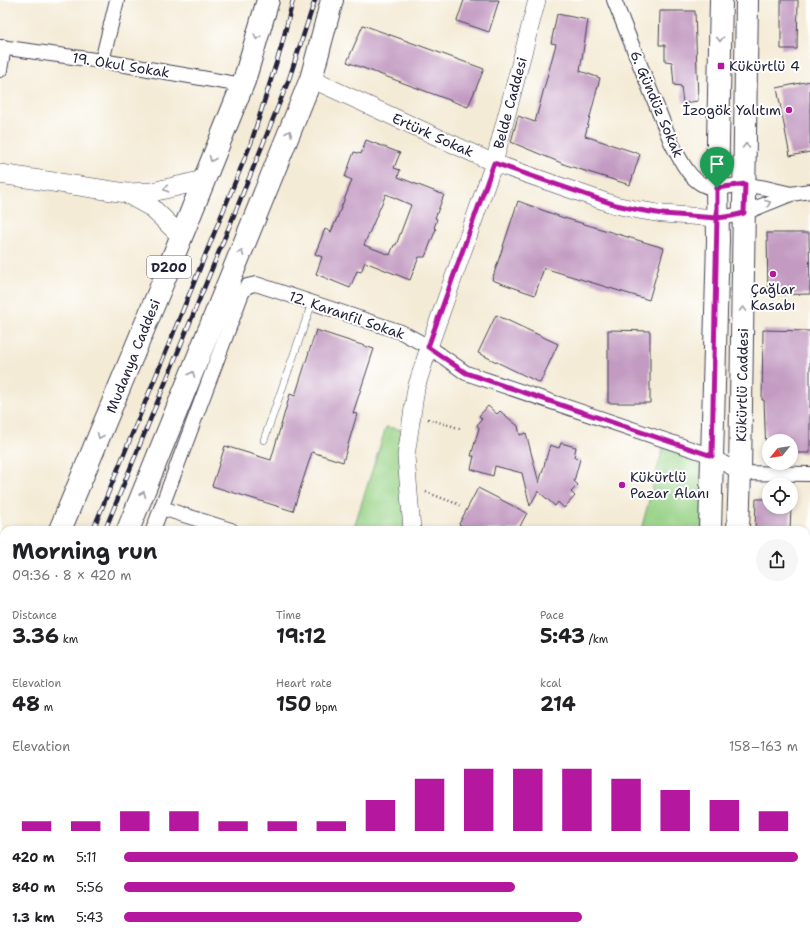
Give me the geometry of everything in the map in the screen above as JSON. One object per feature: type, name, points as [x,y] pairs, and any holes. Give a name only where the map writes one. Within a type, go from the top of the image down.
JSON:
[{"type":"main road","name":"Mudanya Caddesi","points":[[62,526],[242,86],[268,0]]},
{"type":"main road","points":[[130,526],[311,79],[332,0]]},
{"type":"main road","name":"Kükürtlü Caddesi","points":[[710,526],[721,0]]},
{"type":"main road","name":"Kükürtlü Caddesi","points":[[738,526],[747,0]]},
{"type":"main road","points":[[0,174],[126,193],[152,192],[204,180]]},
{"type":"main road","points":[[126,193],[151,207],[181,236]]},
{"type":"street","points":[[102,61],[117,0]]},
{"type":"street","name":"Belde Caddesi","points":[[412,526],[406,456],[416,388],[428,347],[494,163],[537,0]]},
{"type":"street","name":"6. Gündüz Sokak","points":[[614,0],[671,142],[682,164],[694,178],[705,186],[717,188],[745,184]]},
{"type":"street","points":[[0,70],[2,47]]},
{"type":"street","name":"19. Okul Sokak","points":[[2,47],[102,61],[242,86]]},
{"type":"street","name":"Ertürk Sokak","points":[[311,79],[494,163],[616,205],[663,214],[717,218],[744,213],[791,194]]},
{"type":"street","points":[[745,184],[791,194],[810,191]]},
{"type":"street","name":"12. Karanfil Sokak","points":[[162,508],[242,293],[247,286],[256,284],[401,332],[428,347],[466,373],[712,456],[740,473]]},
{"type":"street","points":[[740,473],[810,474]]},
{"type":"street","points":[[155,526],[162,508],[218,526]]},
{"type":"lane","points":[[264,440],[312,303]]},
{"type":"path","points":[[412,415],[462,429]]},
{"type":"path","points":[[408,485],[460,504]]},
{"type":"green space","points":[[386,427],[410,431],[412,526],[354,526]]},
{"type":"green space","points":[[665,440],[712,456],[710,526],[642,526]]},
{"type":"building","points":[[464,0],[499,0],[489,32],[457,21]]},
{"type":"building","points":[[781,0],[798,0],[797,49],[781,49]]},
{"type":"building","points":[[660,11],[695,11],[698,101],[683,103],[681,86],[674,85],[672,62],[665,61],[665,45],[659,45]]},
{"type":"building","points":[[557,14],[588,20],[580,71],[600,78],[585,136],[640,154],[630,185],[566,165],[511,142],[518,116],[535,122],[556,44],[551,43]]},
{"type":"building","points":[[363,25],[484,69],[468,107],[347,62]]},
{"type":"building","points":[[810,81],[810,152],[790,156],[777,88]]},
{"type":"building","points":[[366,140],[400,153],[394,168],[400,170],[398,177],[444,195],[435,218],[437,219],[434,228],[436,229],[425,257],[419,257],[410,280],[365,262],[361,272],[357,271],[350,288],[316,274],[322,257],[315,254],[325,229],[331,232],[352,180],[345,177],[354,152],[361,154]],"holes":[[[386,194],[411,205],[396,245],[394,245],[390,255],[364,245]]]},
{"type":"building","points":[[518,201],[561,217],[664,248],[649,300],[544,268],[535,295],[492,280]]},
{"type":"building","points":[[767,233],[809,233],[810,294],[768,295]]},
{"type":"building","points":[[496,315],[558,344],[540,383],[478,353]]},
{"type":"building","points":[[316,330],[374,349],[353,413],[357,414],[343,462],[312,452],[293,511],[212,486],[225,446],[271,460],[290,394],[295,396]]},
{"type":"building","points":[[608,330],[650,331],[650,403],[608,403]]},
{"type":"building","points":[[763,330],[810,331],[810,453],[798,453],[798,434],[765,434],[764,400],[762,400]]},
{"type":"building","points":[[488,406],[497,414],[500,411],[518,426],[520,435],[526,433],[539,483],[550,445],[559,448],[561,443],[576,447],[574,457],[580,459],[574,481],[578,485],[571,492],[575,496],[564,508],[558,502],[555,506],[538,491],[530,506],[522,473],[495,466],[493,476],[471,469],[474,456],[471,456],[479,428],[477,425],[482,419],[479,416]]},
{"type":"building","points":[[478,488],[527,513],[520,526],[461,526],[459,524]]},
{"type":"building","points":[[756,499],[762,499],[762,514],[791,514],[790,526],[755,526]]},
{"type":"railway","points":[[95,526],[251,143],[281,48],[293,0]]},
{"type":"railway","points":[[107,526],[289,79],[315,0]]},
{"type":"place","name":"Kükürtlü 4","points":[[721,66]]},
{"type":"place","name":"İzogök Yalıtım","points":[[789,110]]},
{"type":"place","name":"Çağlar Kasabı","points":[[773,274]]},
{"type":"place","name":"Kükürtlü Pazar Alanı","points":[[622,485]]},
{"type":"route","points":[[717,188],[717,218],[663,214],[616,205],[494,163],[428,347],[466,373],[712,456],[718,240],[717,218],[744,213],[745,184],[717,188]]}]
